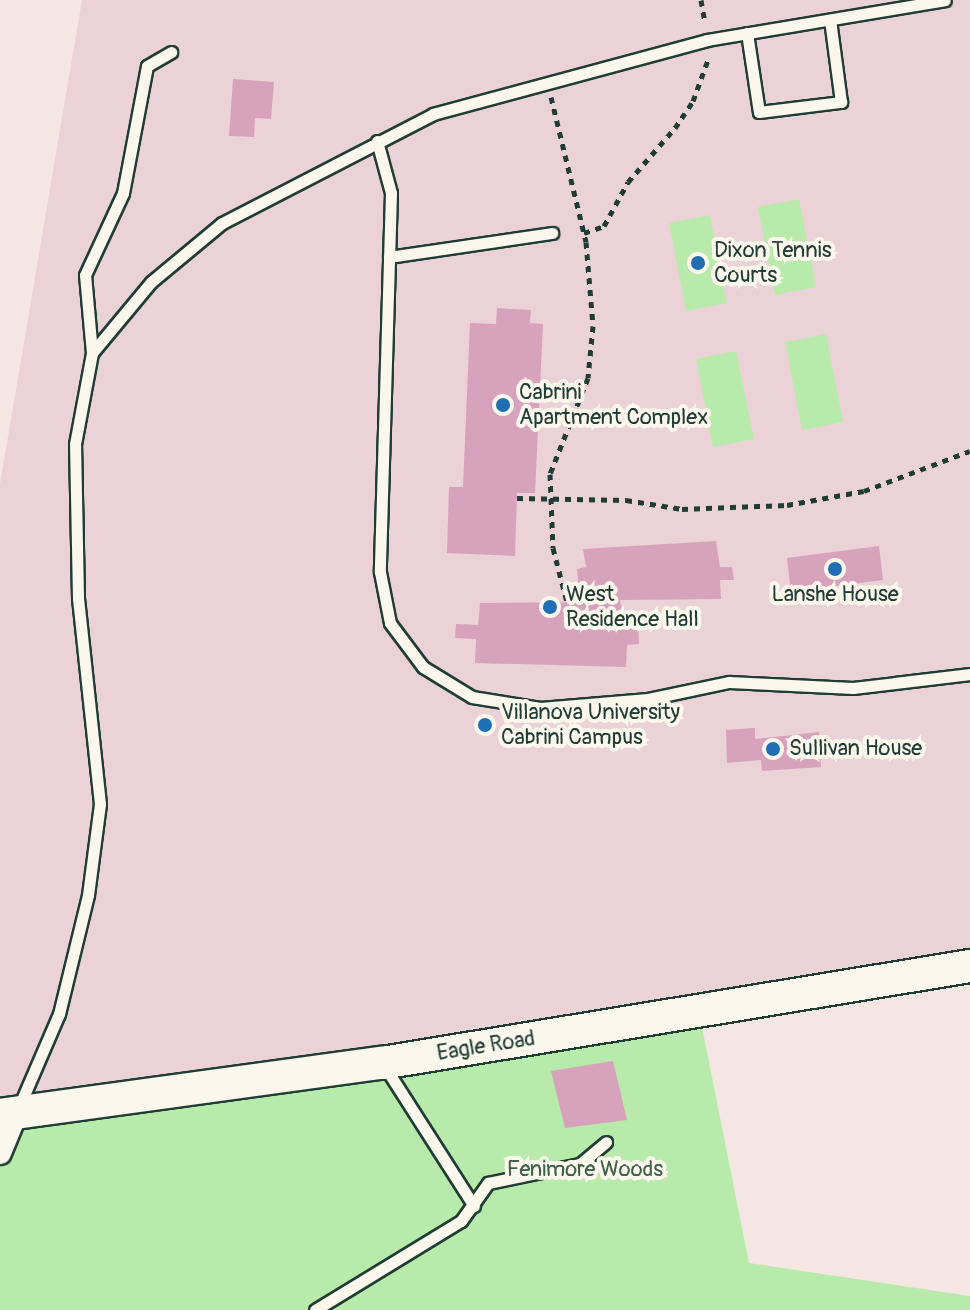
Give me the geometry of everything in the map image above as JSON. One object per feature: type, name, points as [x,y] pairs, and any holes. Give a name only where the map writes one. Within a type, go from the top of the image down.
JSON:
[{"type":"street","name":"Eagle Road","points":[[8,1115],[382,1063],[970,966]]},
{"type":"street","points":[[0,1153],[8,1115]]},
{"type":"lane","points":[[92,353],[151,282],[222,223],[433,114],[707,40],[945,0]]},
{"type":"lane","points":[[747,33],[759,112],[841,102],[830,20]]},
{"type":"lane","points":[[8,1115],[59,1014],[88,895],[100,804],[78,598],[75,444],[92,353],[85,275],[123,193],[147,66],[171,52]]},
{"type":"lane","points":[[377,141],[391,193],[380,572],[390,623],[423,667],[472,697],[540,708],[648,699],[729,682],[853,688],[970,674]]},
{"type":"lane","points":[[389,257],[552,233]]},
{"type":"lane","points":[[382,1063],[474,1206]]},
{"type":"lane","points":[[315,1310],[461,1221],[488,1183],[580,1164],[606,1142]]},
{"type":"path","points":[[584,233],[604,226],[628,182],[693,101],[709,57],[701,0]]},
{"type":"path","points":[[547,83],[584,233],[593,326],[588,378],[550,474],[553,548],[567,602]]},
{"type":"path","points":[[517,498],[626,500],[682,509],[787,505],[864,491],[970,451]]},
{"type":"shaded area","name":"Villanova University Cabrini Campus","points":[[82,0],[970,0],[970,966],[0,1112],[0,484]]},
{"type":"green space","name":"Dixon Tennis Courts","points":[[799,199],[816,287],[775,295],[758,207]]},
{"type":"green space","name":"Dixon Tennis Courts","points":[[710,215],[727,303],[686,311],[669,223]]},
{"type":"green space","name":"Dixon Tennis Courts","points":[[826,334],[843,422],[802,430],[785,342]]},
{"type":"green space","name":"Dixon Tennis Courts","points":[[736,351],[754,439],[713,447],[696,359]]},
{"type":"green space","name":"Fenimore Woods","points":[[699,1012],[749,1263],[970,1296],[970,1310],[0,1310],[0,1153],[16,1114]]},
{"type":"building","points":[[233,79],[274,82],[271,119],[255,118],[254,137],[229,136]]},
{"type":"building","name":"Cabrini Apartment Complex","points":[[497,308],[531,310],[530,323],[543,324],[535,493],[517,493],[515,556],[447,553],[449,487],[463,487],[470,323],[496,324]]},
{"type":"building","name":"West Residence Hall","points":[[716,541],[720,567],[732,567],[734,580],[720,580],[721,599],[620,600],[622,612],[638,612],[639,644],[627,645],[626,667],[475,663],[476,639],[455,638],[456,624],[478,625],[480,603],[598,602],[599,591],[579,593],[577,569],[586,567],[583,549]]},
{"type":"building","name":"Lanshe House","points":[[879,546],[883,580],[791,592],[787,558]]},
{"type":"building","name":"Sullivan House","points":[[755,728],[755,739],[819,732],[821,767],[762,771],[761,760],[727,763],[726,730]]},
{"type":"building","points":[[613,1061],[627,1120],[565,1128],[551,1071]]},
{"type":"place","name":"Dixon Tennis Courts","points":[[698,263]]},
{"type":"place","name":"Cabrini Apartment Complex","points":[[503,405]]},
{"type":"place","name":"Lanshe House","points":[[835,569]]},
{"type":"place","name":"West Residence Hall","points":[[550,607]]},
{"type":"place","name":"Villanova University Cabrini Campus","points":[[485,725]]},
{"type":"place","name":"Sullivan House","points":[[773,749]]}]
